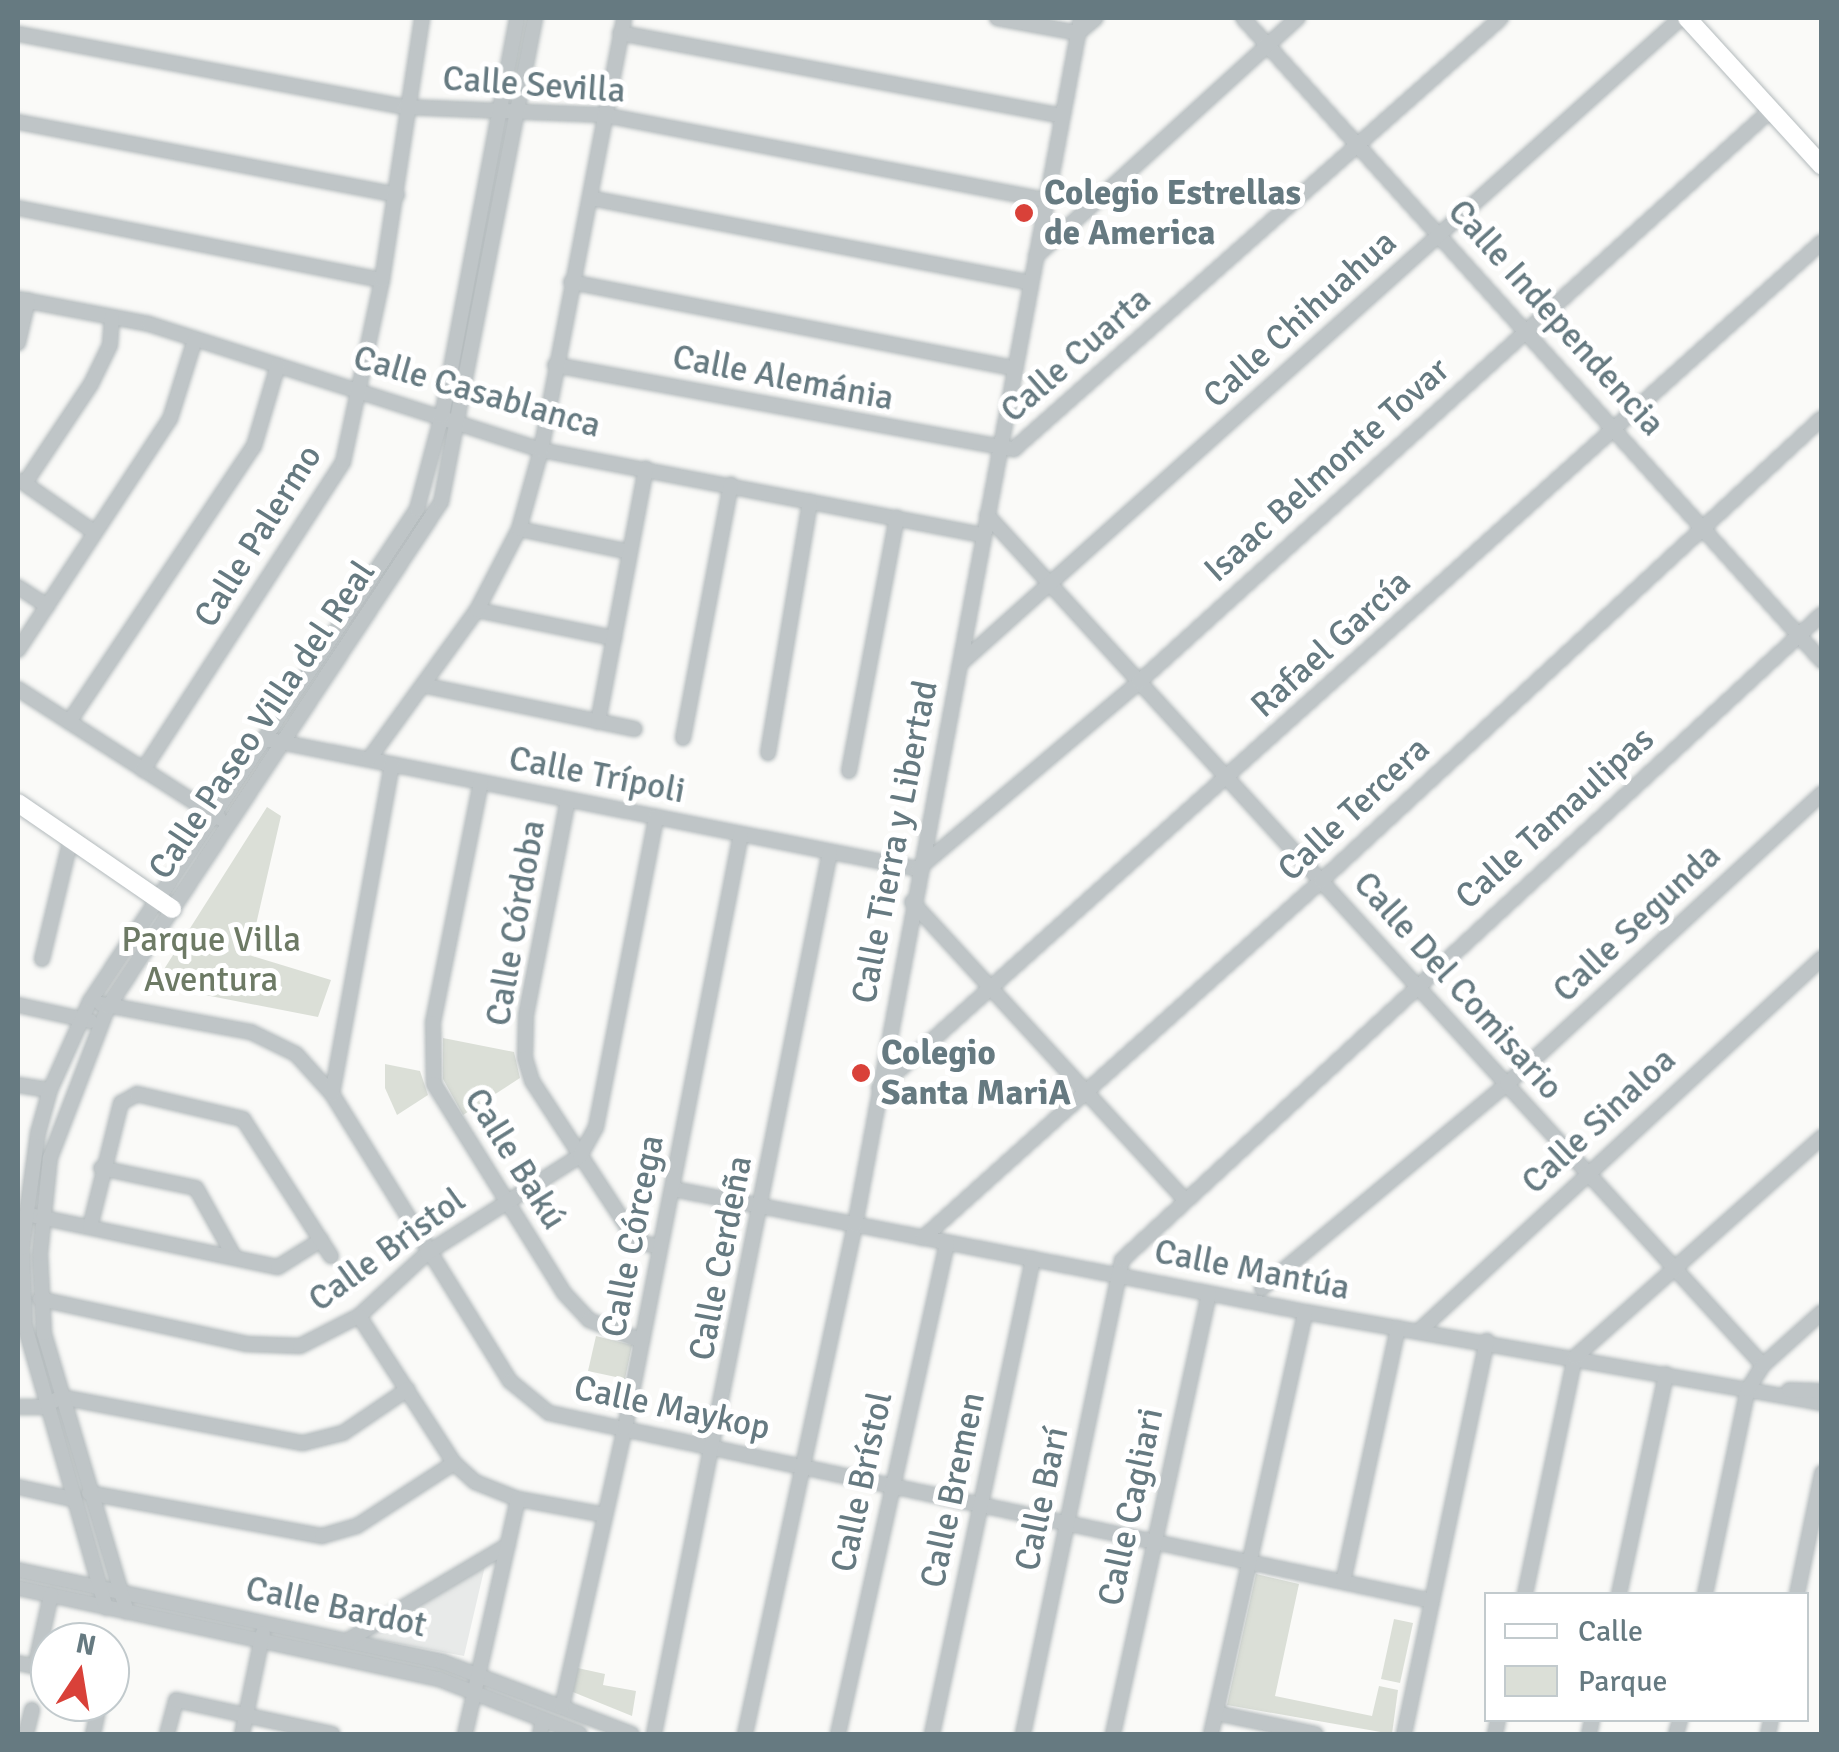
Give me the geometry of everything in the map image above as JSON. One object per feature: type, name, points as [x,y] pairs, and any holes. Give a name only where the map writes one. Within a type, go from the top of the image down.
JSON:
[{"type":"main road","points":[[1684,18],[1822,166]]},
{"type":"main road","points":[[18,803],[165,905]]},
{"type":"street","name":"Calle Palermo","points":[[143,770],[315,513],[343,462],[382,280],[397,195],[404,108],[422,18]]},
{"type":"street","name":"Calle Paseo Villa del Real","points":[[127,1612],[61,1397],[40,1299],[42,1217],[57,1133],[108,1007],[165,905],[417,508],[442,416],[517,18]]},
{"type":"street","name":"Calle Paseo Villa del Real","points":[[272,740],[441,502],[460,422],[535,18]]},
{"type":"street","points":[[369,760],[428,686],[477,610],[519,528],[540,450],[624,18]]},
{"type":"street","points":[[997,18],[1080,25],[1096,18]]},
{"type":"street","name":"Calle Independencia","points":[[1243,18],[1822,660]]},
{"type":"street","points":[[1036,256],[1298,18]]},
{"type":"street","name":"Calle Cuarta","points":[[1000,450],[1033,438],[1500,18]]},
{"type":"street","name":"Calle Chihuahua","points":[[959,664],[1052,586],[1439,232],[1684,18]]},
{"type":"street","name":"Calle Tierra y Libertad","points":[[745,1734],[855,1225],[918,869],[1080,25]]},
{"type":"street","name":"Calle Sevilla","points":[[18,34],[404,108],[604,115],[1046,200]]},
{"type":"street","points":[[620,34],[1062,116]]},
{"type":"street","name":"Isaac Belmonte Tovar","points":[[918,869],[1139,682],[1771,110]]},
{"type":"street","points":[[18,122],[397,195]]},
{"type":"street","points":[[590,198],[1030,283]]},
{"type":"street","points":[[18,208],[382,280]]},
{"type":"street","name":"Rafael García","points":[[879,1088],[993,992],[1822,242]]},
{"type":"street","points":[[571,282],[1014,368]]},
{"type":"street","points":[[18,343],[22,300]]},
{"type":"street","name":"Calle Casablanca","points":[[22,300],[112,317],[195,339],[540,450],[983,535]]},
{"type":"street","points":[[94,532],[21,481],[91,384],[110,344],[112,317]]},
{"type":"street","points":[[18,650],[170,419],[195,339]]},
{"type":"street","points":[[69,722],[254,446],[278,365]]},
{"type":"street","name":"Calle Alemánia","points":[[554,365],[1000,450]]},
{"type":"street","name":"Calle Tercera","points":[[922,1238],[1321,881],[1822,418]]},
{"type":"street","points":[[598,722],[646,469]]},
{"type":"street","points":[[683,738],[730,485]]},
{"type":"street","points":[[768,753],[810,501]]},
{"type":"street","name":"Calle Del Comisario","points":[[987,515],[1763,1365]]},
{"type":"street","points":[[849,770],[897,517]]},
{"type":"street","points":[[519,528],[630,552]]},
{"type":"street","points":[[18,587],[46,606]]},
{"type":"street","points":[[477,610],[614,638]]},
{"type":"street","name":"Calle Tamaulipas","points":[[1119,1276],[1129,1251],[1184,1199],[1822,614]]},
{"type":"street","points":[[428,686],[635,729]]},
{"type":"street","points":[[18,688],[221,820]]},
{"type":"street","name":"Calle Trípoli","points":[[272,740],[918,869]]},
{"type":"street","points":[[332,1094],[392,764]]},
{"type":"street","name":"Calle Bakú","points":[[481,782],[429,1058],[444,1110],[564,1293],[590,1320],[642,1341]]},
{"type":"street","name":"Calle Segunda","points":[[1262,1288],[1507,1084],[1822,793]]},
{"type":"street","name":"Calle Córdoba","points":[[568,799],[526,1016],[525,1058],[532,1081],[629,1230],[643,1244],[660,1247]]},
{"type":"street","points":[[580,1156],[596,1126],[656,817]]},
{"type":"street","name":"Calle Córcega","points":[[562,1707],[625,1428],[741,834]]},
{"type":"street","points":[[42,959],[71,838]]},
{"type":"street","name":"Calle Cerdeña","points":[[654,1734],[830,852]]},
{"type":"street","points":[[912,902],[1184,1199]]},
{"type":"street","name":"Calle Paseo Villa del Real","points":[[106,1608],[21,1326],[24,1165],[50,1090],[90,1001],[165,905]]},
{"type":"street","name":"Calle Sinaloa","points":[[1419,1331],[1586,1171],[1822,958]]},
{"type":"street","name":"Calle Maykop","points":[[90,1001],[275,1041],[332,1094],[426,1253],[528,1400],[549,1413],[1432,1601]]},
{"type":"street","points":[[18,1005],[100,1024]]},
{"type":"street","points":[[18,1085],[50,1090]]},
{"type":"street","points":[[90,1227],[101,1168],[128,1096],[243,1118],[331,1256]]},
{"type":"street","points":[[1524,1592],[1575,1357],[1822,1137]]},
{"type":"street","name":"Calle Bristol","points":[[40,1299],[274,1348],[300,1346],[359,1316],[426,1253],[580,1156]]},
{"type":"street","points":[[101,1168],[196,1188],[235,1258]]},
{"type":"street","name":"Calle Mantúa","points":[[673,1189],[1305,1312],[1487,1340],[1822,1403]]},
{"type":"street","points":[[24,1213],[278,1267],[321,1240]]},
{"type":"street","name":"Calle Brístol","points":[[838,1734],[947,1243]]},
{"type":"street","name":"Calle Bremen","points":[[932,1734],[1033,1259]]},
{"type":"street","name":"Calle Barí","points":[[1023,1734],[1119,1276]]},
{"type":"street","name":"Calle Cagliari","points":[[1113,1734],[1209,1292]]},
{"type":"street","points":[[1212,1734],[1305,1312]]},
{"type":"street","points":[[1706,1592],[1748,1390],[1763,1365],[1822,1312]]},
{"type":"street","points":[[359,1316],[454,1463],[476,1482],[518,1498],[605,1515]]},
{"type":"street","points":[[1344,1582],[1398,1328]]},
{"type":"street","points":[[1404,1734],[1487,1340]]},
{"type":"street","points":[[1619,1592],[1666,1374]]},
{"type":"street","points":[[18,1407],[43,1407],[61,1397],[303,1442],[343,1433],[408,1389]]},
{"type":"street","points":[[1748,1390],[1822,1391]]},
{"type":"street","points":[[89,1494],[322,1536],[357,1526],[454,1463]]},
{"type":"street","points":[[1796,1592],[1822,1474]]},
{"type":"street","points":[[18,1487],[72,1499]]},
{"type":"street","points":[[465,1734],[518,1498]]},
{"type":"street","points":[[348,1640],[508,1545]]},
{"type":"street","name":"Calle Bardot","points":[[18,1570],[348,1640],[478,1673],[632,1734]]},
{"type":"street","name":"Calle Bardot","points":[[18,1588],[474,1690],[541,1727],[580,1734]]},
{"type":"street","points":[[48,1622],[51,1595]]},
{"type":"street","points":[[242,1734],[266,1622]]},
{"type":"street","points":[[167,1734],[176,1700],[322,1733]]},
{"type":"street","points":[[1216,1713],[1313,1734]]},
{"type":"shaded area","points":[[485,1566],[464,1656],[367,1638],[368,1633]]},
{"type":"green space","name":"Parque Villa Aventura","points":[[267,807],[281,816],[249,955],[331,980],[318,1017],[154,985]]},
{"type":"green space","points":[[443,1038],[514,1052],[520,1078],[463,1115],[443,1079]]},
{"type":"green space","points":[[385,1064],[420,1071],[428,1095],[397,1115],[385,1088]]},
{"type":"green space","points":[[596,1336],[632,1345],[625,1379],[588,1371]]},
{"type":"green space","points":[[1256,1574],[1299,1584],[1275,1696],[1372,1716],[1379,1686],[1398,1690],[1392,1734],[1227,1705]]},
{"type":"green space","points":[[1394,1619],[1413,1623],[1400,1683],[1381,1679]]},
{"type":"green space","points":[[573,1667],[605,1674],[603,1685],[636,1691],[632,1716],[568,1690]]},
{"type":"place","name":"Colegio Estrellas de America","points":[[1024,213]]},
{"type":"place","name":"Colegio Santa MariA","points":[[861,1073]]}]
